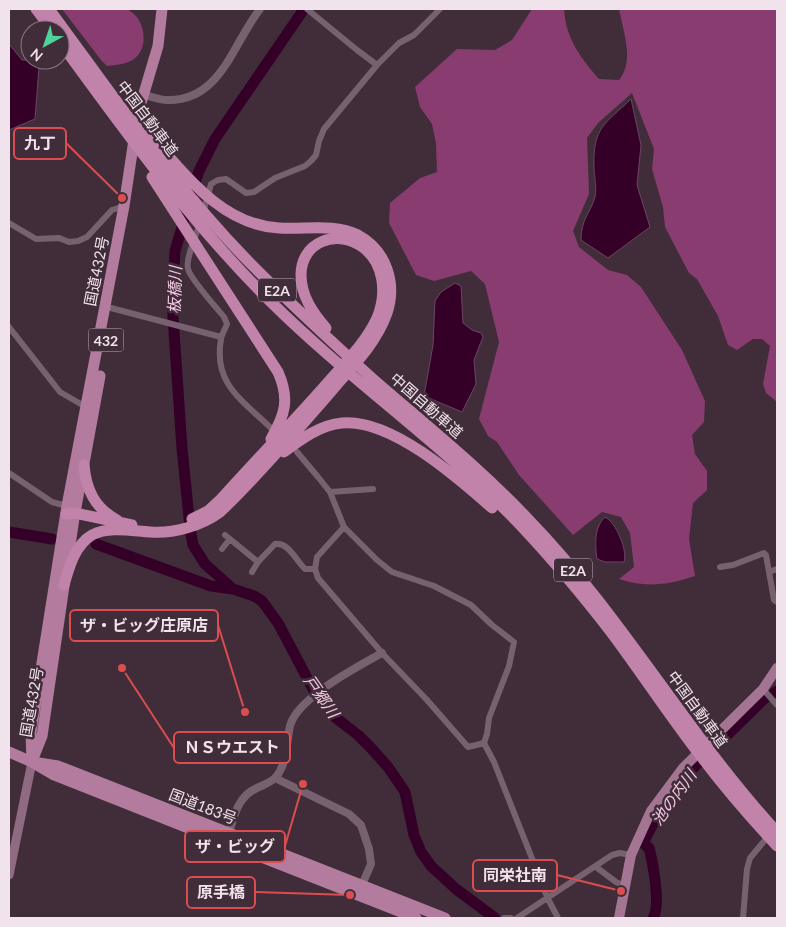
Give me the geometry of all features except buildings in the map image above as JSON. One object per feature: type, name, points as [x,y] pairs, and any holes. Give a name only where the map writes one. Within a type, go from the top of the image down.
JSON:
[{"type":"highway","points":[[36,9],[44,20]]},
{"type":"highway","name":"中国自動車道","points":[[49,9],[80,60],[190,215],[274,305],[332,359],[373,382],[438,434],[494,484],[530,520],[563,557],[617,624],[722,783],[777,846]]},
{"type":"highway","name":"国道432号","points":[[32,762],[31,732],[71,513],[86,407],[124,206],[138,113],[145,95],[158,46],[162,9]]},
{"type":"highway","name":"中国自動車道","points":[[70,51],[80,60]]},
{"type":"highway","name":"国道432号","points":[[32,762],[42,736],[64,585],[71,513],[84,465],[130,210],[145,95]]},
{"type":"highway","points":[[122,119],[218,206],[238,218],[262,226],[296,229],[333,228],[356,234],[366,239],[381,255],[390,277],[390,301],[387,313],[370,346],[314,411],[259,465]]},
{"type":"highway","points":[[122,119],[140,159],[271,360],[282,382],[285,401],[281,420],[259,465]]},
{"type":"highway","name":"中国自動車道","points":[[122,119],[217,228],[290,303],[342,348],[408,422],[484,489],[555,563],[685,726],[777,832]]},
{"type":"highway","points":[[71,513],[151,532],[184,525],[227,506],[295,420],[358,348],[370,331],[380,308],[382,279],[375,261],[362,246],[342,238],[333,238],[316,245],[309,252],[303,262],[301,279],[304,296],[311,308],[342,348]]},
{"type":"highway","points":[[259,465],[314,432],[330,426],[353,423],[366,424],[381,429],[413,447],[477,494],[555,563]]},
{"type":"highway","points":[[84,465],[87,484],[93,499],[111,517],[127,527]]},
{"type":"highway","points":[[64,585],[75,555],[86,540],[99,532],[127,527]]},
{"type":"highway","name":"国道183号","points":[[9,752],[32,762],[58,766],[416,918]]},
{"type":"highway","name":"国道183号","points":[[227,837],[362,885],[445,918]]},
{"type":"main road","points":[[619,918],[631,854],[651,811],[683,768],[763,689],[777,668]]},
{"type":"main road","points":[[9,875],[32,762]]},
{"type":"street","points":[[145,95],[168,100],[195,94],[208,87],[219,75],[249,22],[260,9]]},
{"type":"street","points":[[307,9],[377,65]]},
{"type":"street","points":[[271,428],[231,390],[225,381],[222,369],[221,337],[227,324],[224,317],[188,269],[189,259],[211,184],[218,180],[226,179],[246,192],[254,192],[275,178],[305,166],[316,155],[324,129],[377,65],[399,43],[414,35],[440,9]]},
{"type":"street","points":[[9,222],[36,239],[60,238],[69,242],[78,241],[87,236],[112,210],[124,206]]},
{"type":"street","points":[[111,308],[221,337]]},
{"type":"street","points":[[9,327],[60,392],[86,407]]},
{"type":"street","points":[[297,452],[330,492],[344,527],[377,560],[392,572],[434,586],[471,605],[514,642],[509,666],[489,718],[484,743],[494,762],[548,899],[558,918]]},
{"type":"street","points":[[9,473],[71,513]]},
{"type":"street","points":[[330,492],[373,489]]},
{"type":"street","points":[[344,527],[317,557],[315,569],[318,578],[382,653],[468,747],[484,743]]},
{"type":"street","points":[[222,549],[227,537],[258,562]]},
{"type":"street","points":[[252,572],[258,562],[278,543],[288,548],[305,568],[315,569]]},
{"type":"street","points":[[720,566],[733,565],[764,553],[766,555],[774,600],[777,602]]},
{"type":"street","points":[[768,572],[777,569]]},
{"type":"street","points":[[227,837],[240,802],[251,791],[275,778],[283,764],[290,725],[295,714],[306,701],[350,671],[382,653]]},
{"type":"street","points":[[763,689],[777,705]]},
{"type":"street","points":[[275,778],[349,814],[361,825],[369,849],[370,864],[362,885]]},
{"type":"street","points":[[743,918],[747,868],[750,858],[777,826]]},
{"type":"street","points":[[517,918],[612,855],[620,853],[631,854]]},
{"type":"street","points":[[596,867],[616,882],[625,886]]},
{"type":"street","points":[[504,918],[511,918]]},
{"type":"shaded area","points":[[62,9],[125,9],[132,12],[137,17],[143,31],[144,39],[139,53],[128,62],[107,66]]},
{"type":"shaded area","points":[[532,9],[564,9],[565,20],[571,39],[586,63],[599,79],[619,80],[624,72],[627,55],[619,9],[777,9],[777,402],[766,393],[763,384],[770,346],[762,339],[753,339],[737,350],[728,345],[718,316],[697,279],[689,273],[665,227],[663,207],[652,169],[654,149],[632,93],[598,123],[587,138],[589,194],[573,231],[579,247],[608,270],[627,275],[641,287],[682,350],[705,401],[704,422],[692,435],[695,454],[707,471],[707,490],[693,503],[689,539],[695,576],[685,579],[657,584],[638,584],[619,579],[634,567],[630,533],[621,517],[602,512],[573,535],[519,475],[497,442],[488,436],[479,419],[499,342],[485,284],[471,271],[434,281],[416,275],[389,223],[390,203],[420,178],[437,172],[436,143],[432,124],[420,107],[415,87],[457,49],[495,50],[512,40]]},
{"type":"shaded area","points":[[9,44],[20,58],[20,70],[39,70],[35,119],[9,130]]},
{"type":"shaded area","points":[[631,99],[641,145],[637,185],[650,227],[608,258],[581,240],[581,233],[595,197],[594,153],[598,134],[602,127]]},
{"type":"shaded area","points":[[455,283],[461,286],[463,323],[472,330],[481,333],[483,337],[474,360],[476,384],[462,412],[424,396],[433,345],[435,301],[441,292]]},
{"type":"shaded area","points":[[605,517],[617,531],[623,544],[624,562],[605,562],[597,559],[597,531]]},
{"type":"waterway","name":"板橋川","points":[[192,192],[199,171],[215,139],[304,9]]},
{"type":"waterway","name":"板橋川","points":[[185,217],[175,251],[173,317],[182,448],[190,528],[193,545],[205,564],[233,589]]},
{"type":"waterway","name":"戸郷川","points":[[9,532],[52,539]]},
{"type":"waterway","name":"戸郷川","points":[[96,544],[211,586],[233,589],[254,596],[262,601],[278,623],[313,689],[336,718],[358,735],[388,767],[405,792],[414,835],[421,852],[431,866],[456,889],[495,918]]},
{"type":"waterway","name":"池の内川","points":[[653,918],[656,904],[654,874],[649,848],[643,843],[656,818],[687,774],[765,698]]},
{"type":"place","name":"九丁","points":[[122,198]]},
{"type":"place","name":"ＮＳウエスト","points":[[122,668]]},
{"type":"place","name":"ザ・ビッグ庄原店","points":[[245,712]]},
{"type":"place","name":"ザ・ビッグ","points":[[303,784]]},
{"type":"place","name":"同栄社南","points":[[621,891]]},
{"type":"place","name":"原手橋","points":[[350,895]]}]
